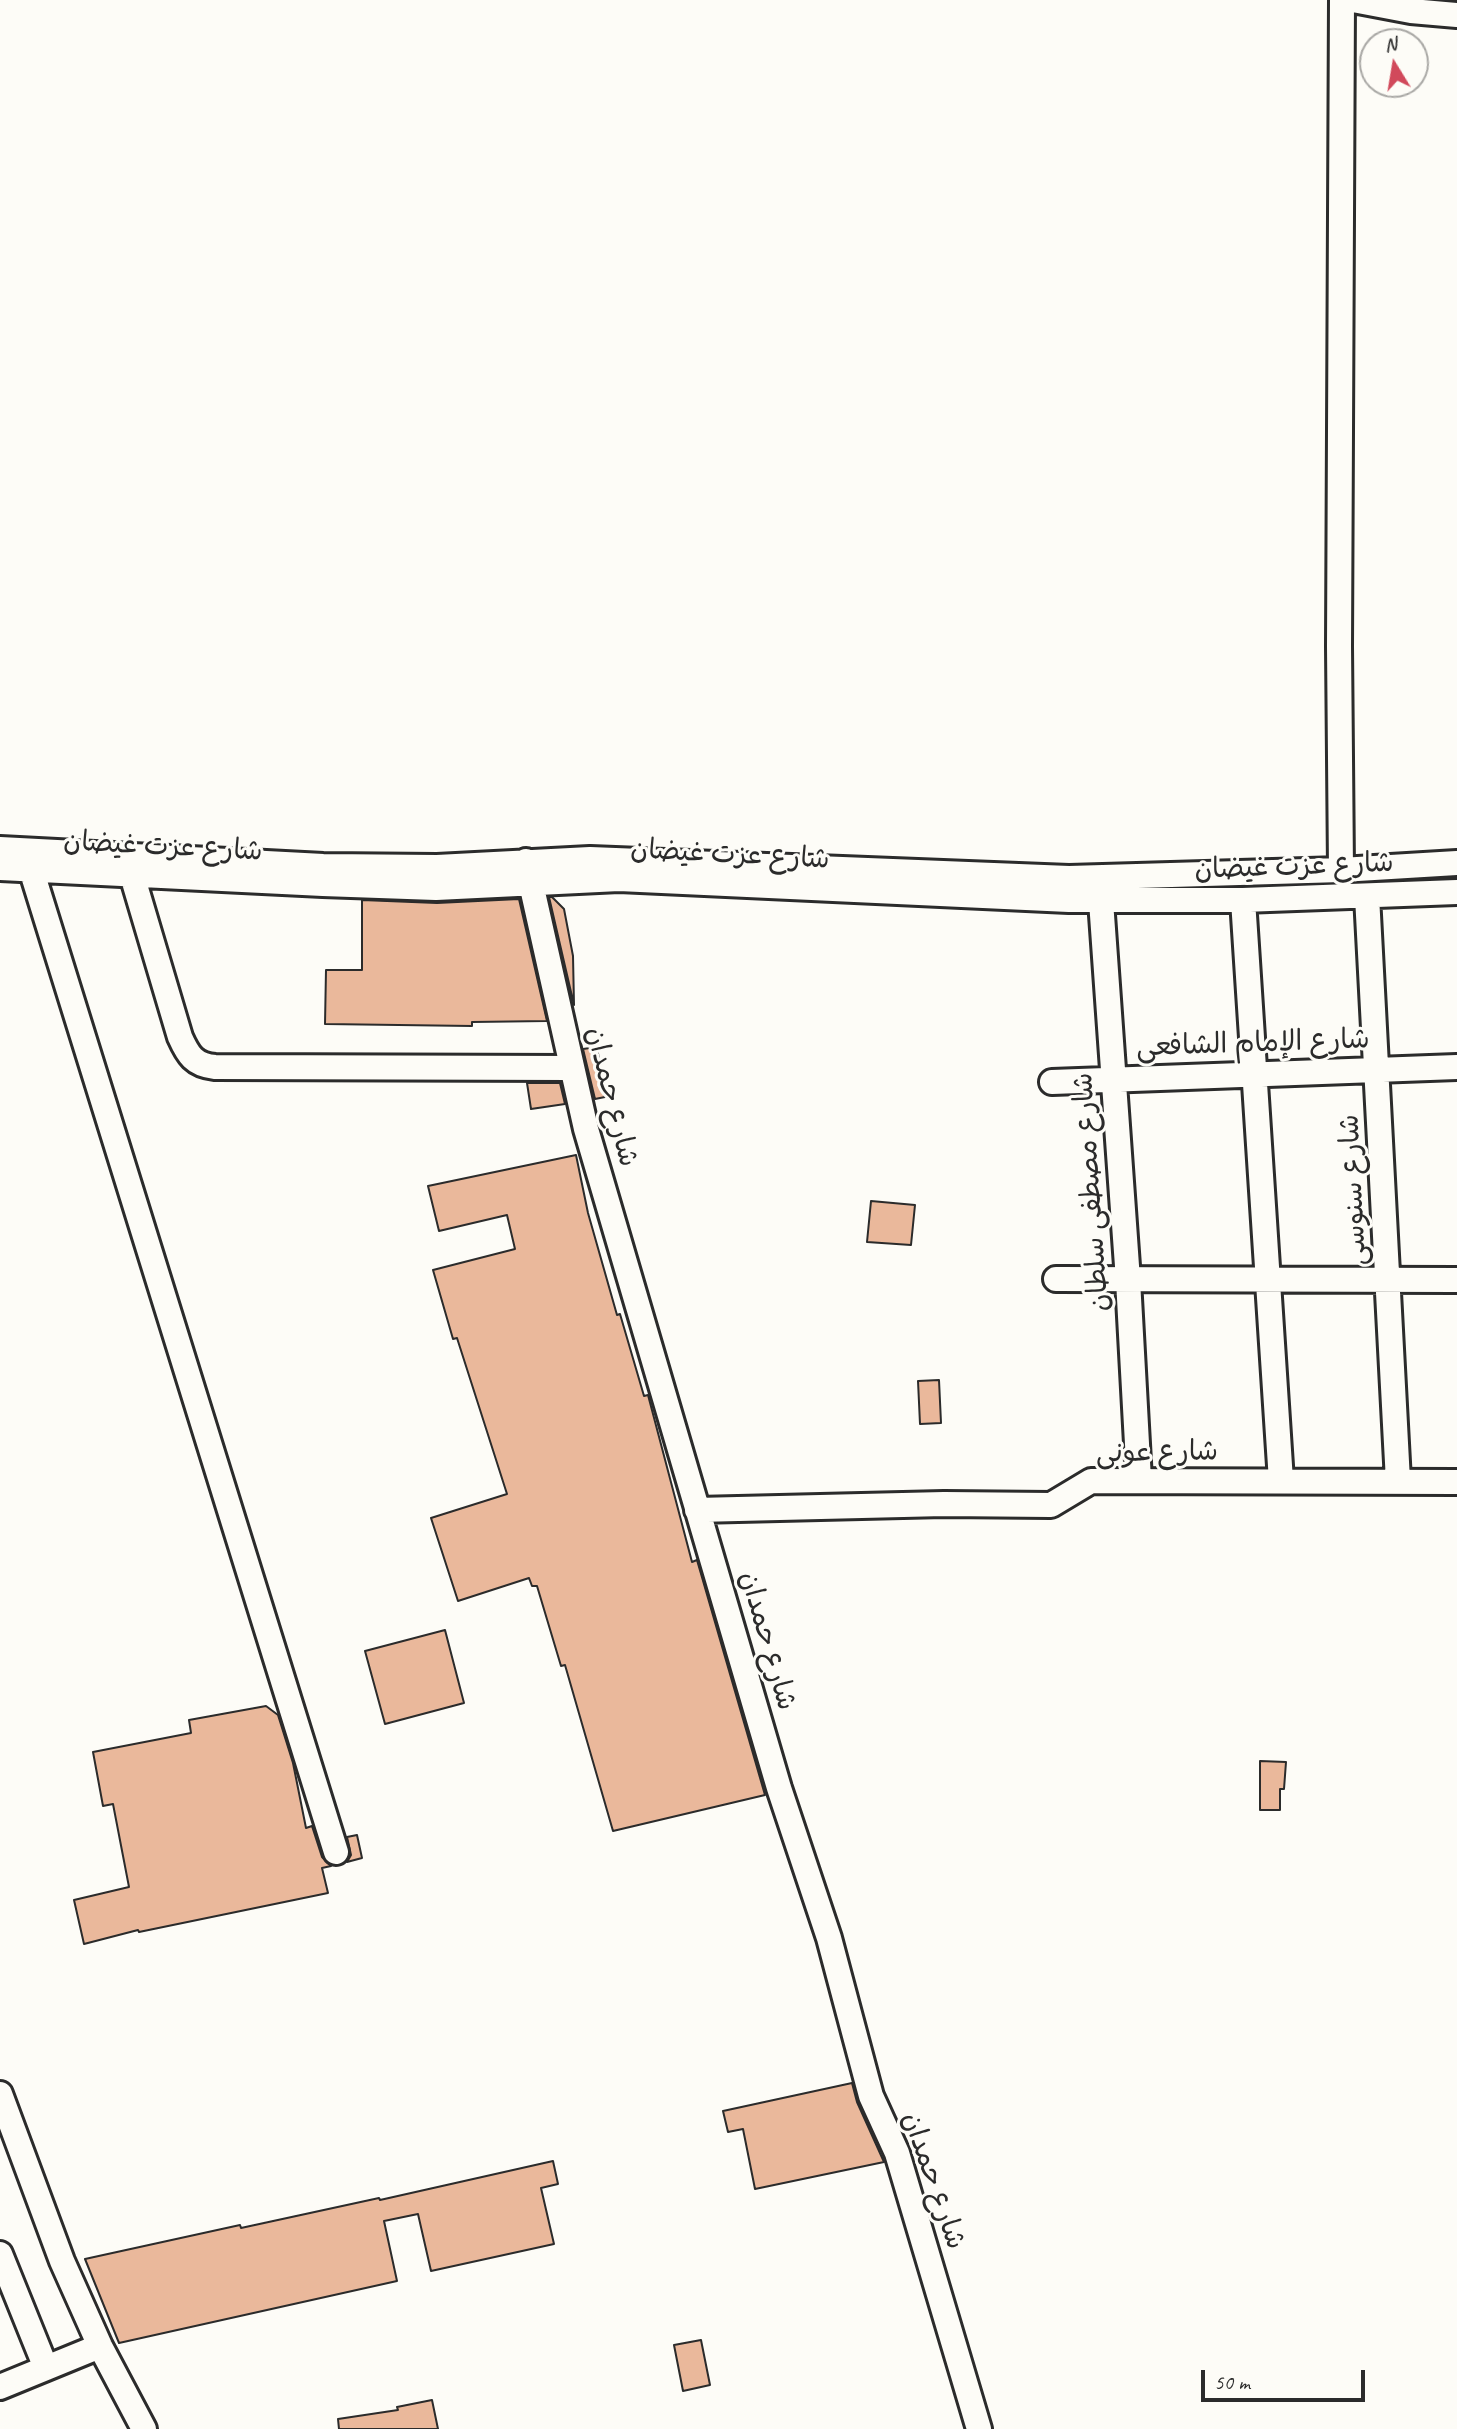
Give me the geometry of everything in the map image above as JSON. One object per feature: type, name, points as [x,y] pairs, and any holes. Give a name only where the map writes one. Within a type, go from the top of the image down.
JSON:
[{"type":"street","points":[[1341,870],[1339,590],[1342,0]]},
{"type":"street","points":[[1353,0],[1411,11],[1457,15]]},
{"type":"street","name":"شارع عزت غيضان","points":[[0,849],[28,861],[132,875],[436,888],[529,873],[590,859],[1069,877],[1341,870],[1457,863]]},
{"type":"street","points":[[28,861],[336,1852]]},
{"type":"street","name":"شارع عزت غيضان","points":[[0,868],[28,861],[437,867],[935,895],[1101,901],[1243,900],[1457,892]]},
{"type":"street","name":"شارع حمدان","points":[[529,873],[586,1129],[779,1788],[829,1938],[871,2096],[897,2152],[979,2429]]},
{"type":"street","points":[[132,875],[180,1037],[195,1063],[215,1067],[572,1068]]},
{"type":"street","name":"شارع سنوسى","points":[[1367,896],[1398,1482]]},
{"type":"street","points":[[1243,900],[1281,1481]]},
{"type":"street","name":"شارع مصطفى سلطان","points":[[1101,901],[1128,1280],[1139,1480]]},
{"type":"street","name":"شارع الإمام الشافعى","points":[[1052,1082],[1457,1068]]},
{"type":"street","points":[[1056,1279],[1457,1280]]},
{"type":"street","name":"شارع عونى","points":[[697,1510],[944,1504],[1051,1505],[1091,1481],[1457,1482]]},
{"type":"street","points":[[0,2094],[62,2261],[100,2346],[144,2429]]},
{"type":"street","points":[[0,2254],[46,2368]]},
{"type":"street","points":[[0,2387],[100,2346]]},
{"type":"building","points":[[549,897],[564,909],[573,956],[574,1005]]},
{"type":"building","points":[[519,899],[547,1021],[472,1022],[472,1026],[325,1024],[326,970],[362,970],[362,900],[437,903]]},
{"type":"building","points":[[597,1047],[605,1097],[595,1099],[583,1049]]},
{"type":"building","points":[[527,1083],[560,1083],[565,1104],[531,1109]]},
{"type":"building","points":[[576,1155],[588,1213],[617,1315],[620,1314],[644,1396],[648,1395],[692,1562],[697,1560],[765,1795],[613,1831],[565,1665],[561,1666],[537,1586],[532,1586],[529,1578],[458,1601],[431,1518],[507,1494],[457,1338],[453,1339],[433,1270],[515,1249],[507,1215],[439,1231],[428,1186]]},
{"type":"building","points":[[871,1201],[915,1205],[911,1245],[867,1242]]},
{"type":"building","points":[[939,1380],[941,1423],[920,1424],[918,1381]]},
{"type":"building","points":[[445,1630],[464,1703],[385,1724],[365,1651]]},
{"type":"building","points":[[266,1706],[278,1715],[293,1763],[306,1828],[312,1826],[322,1857],[331,1866],[322,1868],[328,1893],[139,1932],[138,1930],[84,1944],[74,1900],[129,1887],[113,1804],[103,1806],[93,1752],[191,1733],[189,1720]]},
{"type":"building","points":[[1260,1761],[1286,1762],[1284,1789],[1280,1789],[1280,1810],[1260,1810]]},
{"type":"building","points":[[357,1835],[362,1858],[347,1862],[351,1855],[347,1837]]},
{"type":"building","points":[[852,2083],[857,2102],[884,2162],[755,2189],[743,2129],[728,2132],[723,2111]]},
{"type":"building","points":[[553,2161],[558,2184],[541,2188],[554,2244],[431,2271],[418,2214],[384,2221],[397,2281],[119,2343],[85,2259],[240,2225],[241,2228],[379,2198],[380,2200]]},
{"type":"building","points":[[701,2340],[710,2385],[683,2391],[674,2345]]},
{"type":"building","points":[[432,2400],[438,2429],[339,2429],[338,2419],[398,2410],[397,2407]]}]
